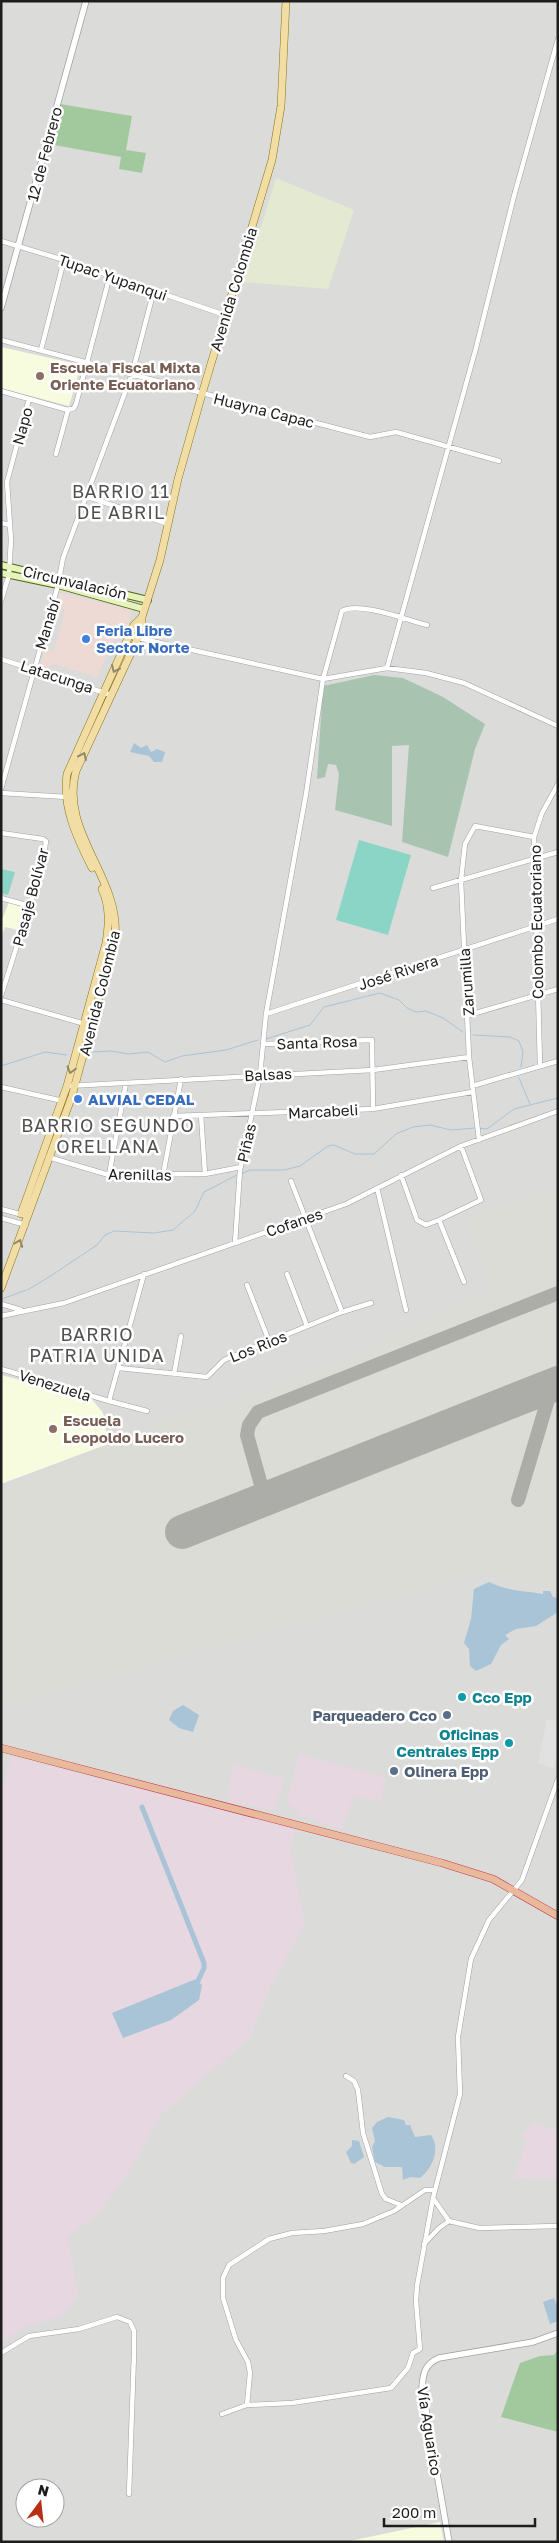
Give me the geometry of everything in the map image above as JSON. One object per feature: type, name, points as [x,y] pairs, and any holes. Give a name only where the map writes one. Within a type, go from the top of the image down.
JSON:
[{"type":"highway","points":[[1,1748],[153,1789],[402,1852],[493,1879],[558,1916]]},
{"type":"main road","name":"Avenida Colombia","points":[[108,693],[142,628],[143,613],[202,394],[224,315],[272,160],[281,106],[286,1]]},
{"type":"main road","name":"Circunvalación","points":[[5,566],[58,582],[143,613]]},
{"type":"main road","name":"Circunvalación","points":[[1,574],[58,582],[148,600]]},
{"type":"main road","name":"Avenida Colombia","points":[[1,1288],[30,1216],[75,1087],[89,1025],[116,925],[112,898],[77,822],[69,797],[76,771],[129,636],[134,624],[143,613]]},
{"type":"main road","name":"Avenida Colombia","points":[[21,1214],[89,1025]]},
{"type":"street","name":"12 de Febrero","points":[[1,308],[3,293],[86,1]]},
{"type":"street","points":[[387,668],[476,348],[514,196],[558,39]]},
{"type":"street","name":"Tupac Yupanqui","points":[[1,241],[110,275],[224,315]]},
{"type":"street","points":[[40,350],[64,260]]},
{"type":"street","points":[[1,391],[71,410],[76,404],[110,275]]},
{"type":"street","name":"Manabí","points":[[1,789],[58,582],[62,558],[132,374],[154,290]]},
{"type":"street","name":"Huayna Capac","points":[[1,340],[202,394],[370,436],[396,432],[499,461]]},
{"type":"street","name":"Napo","points":[[1,601],[9,575],[5,566],[11,540],[10,496],[7,482],[29,399]]},
{"type":"street","points":[[56,454],[68,410]]},
{"type":"street","points":[[1,480],[7,482]]},
{"type":"street","points":[[85,496],[168,524]]},
{"type":"street","points":[[1,523],[10,525]]},
{"type":"street","name":"Piñas","points":[[235,1243],[241,1167],[260,1074],[266,1014],[306,794],[323,679],[342,611],[348,608],[360,608],[402,619]]},
{"type":"street","points":[[402,619],[427,625]]},
{"type":"street","points":[[129,636],[323,679],[387,668],[426,673],[464,683],[558,726]]},
{"type":"street","name":"Latacunga","points":[[1,658],[108,693]]},
{"type":"street","name":"Colombo Ecuatoriano","points":[[540,1066],[534,837],[542,813],[558,784]]},
{"type":"street","points":[[1,793],[69,797]]},
{"type":"street","name":"Zarumilla","points":[[478,1140],[469,1057],[469,1015],[464,951],[461,880],[465,844],[475,826],[534,837]]},
{"type":"street","name":"Pasaje Bolívar","points":[[1,834],[43,839],[46,842],[43,864],[1,996]]},
{"type":"street","points":[[433,888],[558,852]]},
{"type":"street","points":[[1,898],[30,906]]},
{"type":"street","name":"José Rivera","points":[[266,1014],[558,919]]},
{"type":"street","points":[[469,1015],[558,989]]},
{"type":"street","points":[[1,1000],[89,1025]]},
{"type":"street","name":"Santa Rosa","points":[[263,1044],[372,1040],[373,1070]]},
{"type":"street","name":"Balsas","points":[[67,1086],[260,1074],[373,1070],[469,1057]]},
{"type":"street","points":[[472,1086],[558,1060]]},
{"type":"street","points":[[373,1070],[373,1109]]},
{"type":"street","points":[[163,1174],[181,1079]]},
{"type":"street","points":[[109,1175],[126,1083]]},
{"type":"street","points":[[1,1087],[70,1102]]},
{"type":"street","name":"Marcabeli","points":[[173,1116],[253,1115],[373,1109],[472,1092]]},
{"type":"street","name":"Cofanes","points":[[1,1316],[22,1310],[64,1303],[346,1204],[401,1174],[461,1146],[558,1111]]},
{"type":"street","points":[[201,1115],[205,1174]]},
{"type":"street","points":[[401,1174],[417,1220],[426,1225],[439,1220],[481,1200],[461,1146]]},
{"type":"street","name":"Arenillas","points":[[42,1155],[109,1175],[205,1174],[241,1167]]},
{"type":"street","points":[[291,1181],[342,1312]]},
{"type":"street","points":[[377,1188],[406,1310]]},
{"type":"street","points":[[1,1209],[30,1216]]},
{"type":"street","points":[[1,1218],[26,1225]]},
{"type":"street","points":[[439,1220],[464,1282]]},
{"type":"street","points":[[109,1401],[144,1274]]},
{"type":"street","points":[[287,1274],[307,1326]]},
{"type":"street","points":[[246,1285],[270,1341]]},
{"type":"street","name":"Los Rios","points":[[119,1368],[207,1377],[224,1360],[342,1312],[371,1303]]},
{"type":"street","name":"Cofanes","points":[[1,1304],[22,1310]]},
{"type":"street","points":[[174,1374],[181,1336]]},
{"type":"street","name":"Venezuela","points":[[1,1368],[147,1411]]},
{"type":"street","points":[[222,2414],[247,2405],[292,2403],[392,2388],[408,2368],[413,2353],[420,2349],[416,2301],[433,2198],[460,2094],[458,2037],[471,1959],[489,1920],[522,1880],[558,1779]]},
{"type":"street","points":[[346,2076],[354,2081],[358,2090],[363,2134],[382,2194],[386,2199],[401,2204]]},
{"type":"street","points":[[247,2405],[250,2380],[249,2367],[236,2340],[223,2298],[224,2278],[229,2265],[269,2239],[292,2233],[349,2228],[375,2220],[425,2190],[435,2190]]},
{"type":"street","points":[[433,2198],[449,2222]]},
{"type":"street","points":[[424,2244],[449,2222],[484,2228],[558,2226]]},
{"type":"street","points":[[1,2353],[29,2336],[89,2326],[117,2317],[130,2322],[134,2331],[134,2354],[129,2494]]},
{"type":"street","name":"Vía Aguarico","points":[[449,2542],[422,2388],[426,2368],[430,2362],[439,2358],[533,2342],[558,2333]]},
{"type":"shaded area","points":[[1,1],[558,1],[558,2542],[1,2542]]},
{"type":"shaded area","points":[[276,178],[354,210],[328,289],[244,282]]},
{"type":"shaded area","name":"Escuela Fiscal Mixta Oriente Ecuatoriano","points":[[1,347],[81,365],[69,406],[1,388]]},
{"type":"shaded area","name":"Feria Libre Sector Norte","points":[[62,593],[128,609],[132,612],[127,628],[120,626],[97,677],[53,664],[48,667],[41,664],[45,650],[54,651],[65,610],[56,606],[59,594]]},
{"type":"shaded area","points":[[374,675],[403,678],[443,697],[485,724],[475,749],[448,857],[402,842],[409,745],[392,746],[392,826],[335,810],[339,774],[336,765],[328,764],[325,777],[317,779],[323,686]]},
{"type":"shaded area","points":[[134,743],[141,748],[147,745],[151,752],[157,749],[165,752],[162,762],[154,762],[149,756],[130,752]]},
{"type":"shaded area","points":[[359,840],[411,855],[388,935],[336,920]]},
{"type":"shaded area","points":[[1,869],[15,872],[8,895],[1,893]]},
{"type":"shaded area","points":[[9,902],[25,907],[18,930],[5,927],[2,935],[1,922]]},
{"type":"shaded area","points":[[558,1189],[558,1590],[482,1573],[8,1704],[1,1702],[1,1489],[151,1430],[156,1423],[202,1410],[368,1353],[376,1343],[493,1290],[464,1220]]},
{"type":"shaded area","name":"Escuela Leopoldo Lucero","points":[[1,1375],[91,1398],[103,1413],[108,1444],[1,1484]]},
{"type":"shaded area","points":[[489,1582],[503,1588],[543,1594],[543,1591],[550,1591],[553,1597],[558,1598],[558,1612],[536,1626],[516,1629],[505,1635],[509,1639],[501,1645],[491,1664],[476,1671],[470,1666],[469,1649],[464,1643],[471,1619],[474,1589]]},
{"type":"shaded area","points":[[183,1705],[199,1715],[193,1732],[179,1728],[169,1720],[173,1711]]},
{"type":"shaded area","points":[[547,1719],[558,1721],[558,1751],[554,1768],[538,1763]]},
{"type":"shaded area","points":[[299,1754],[386,1777],[380,1802],[354,1796],[342,1829],[300,1816],[287,1802]]},
{"type":"shaded area","points":[[11,1756],[296,1828],[290,1848],[305,1924],[270,1988],[250,2038],[161,2115],[133,2166],[98,2214],[68,2237],[78,2295],[63,2316],[22,2328],[1,2343],[1,1794]]},
{"type":"shaded area","points":[[233,1764],[284,1779],[275,1811],[226,1801]]},
{"type":"shaded area","points":[[196,1979],[202,1985],[199,2000],[171,2020],[123,2038],[112,2013]]},
{"type":"shaded area","points":[[388,2117],[404,2120],[406,2125],[410,2125],[415,2137],[431,2135],[434,2140],[434,2158],[420,2178],[410,2177],[403,2180],[402,2167],[385,2167],[375,2162],[372,2147],[375,2141],[372,2128],[377,2122]]},
{"type":"shaded area","points":[[535,2123],[552,2128],[558,2136],[558,2179],[514,2178],[527,2139],[520,2136]]},
{"type":"shaded area","points":[[352,2140],[359,2141],[364,2157],[354,2164],[351,2163],[346,2152],[352,2146]]},
{"type":"shaded area","points":[[554,2298],[558,2309],[558,2321],[550,2324],[543,2302]]},
{"type":"shaded area","points":[[440,2522],[444,2542],[345,2542]]},
{"type":"green space","points":[[60,104],[132,116],[126,150],[146,153],[142,173],[119,169],[121,157],[54,145]]},
{"type":"green space","points":[[558,2350],[558,2432],[501,2417],[520,2363],[540,2356],[554,2355]]},
{"type":"waterway","points":[[266,1039],[310,1025],[324,1007],[380,993],[399,1000],[407,1008],[416,1012],[426,1011],[443,1018],[463,1032]]},
{"type":"waterway","points":[[473,1035],[510,1037],[519,1041],[523,1052],[521,1067]]},
{"type":"waterway","points":[[93,1052],[111,1051],[129,1054],[148,1052],[165,1062],[182,1056],[226,1050],[258,1040]]},
{"type":"waterway","points":[[1,1066],[45,1052],[67,1055]]},
{"type":"waterway","points":[[519,1078],[530,1104]]},
{"type":"waterway","points":[[479,1128],[487,1129],[514,1109],[558,1098]]},
{"type":"waterway","points":[[241,1174],[250,1170],[284,1170],[300,1166],[328,1146],[334,1145],[355,1154],[374,1154],[396,1134],[413,1127],[430,1125],[451,1130],[475,1128]]},
{"type":"waterway","points":[[2,1299],[29,1289],[49,1277],[97,1245],[105,1235],[114,1231],[154,1233],[173,1230],[195,1211],[204,1192],[237,1175]]},
{"type":"waterway","points":[[142,1807],[204,1963],[204,1968],[197,1983]]},
{"type":"taxiway","points":[[265,1499],[247,1435],[249,1425],[258,1412],[558,1293]]},
{"type":"taxiway","points":[[518,1500],[552,1386]]},
{"type":"runway","points":[[182,1532],[558,1383]]},
{"type":"place","name":"Escuela Fiscal Mixta Oriente Ecuatoriano","points":[[40,376]]},
{"type":"place","name":"Feria Libre Sector Norte","points":[[86,639]]},
{"type":"place","name":"ALVIAL CEDAL","points":[[78,1099]]},
{"type":"place","name":"Escuela Leopoldo Lucero","points":[[53,1429]]},
{"type":"place","name":"Cco Epp","points":[[462,1697]]},
{"type":"place","name":"Parqueadero Cco","points":[[447,1715]]},
{"type":"place","name":"Oficinas Centrales Epp","points":[[509,1743]]},
{"type":"place","name":"Olinera Epp","points":[[394,1771]]},
{"type":"district","name":"BARRIO 11 DE ABRIL","points":[[121,501]]},
{"type":"district","name":"BARRIO SEGUNDO ORELLANA","points":[[108,1135]]},
{"type":"district","name":"BARRIO PATRIA UNIDA","points":[[97,1344]]}]
